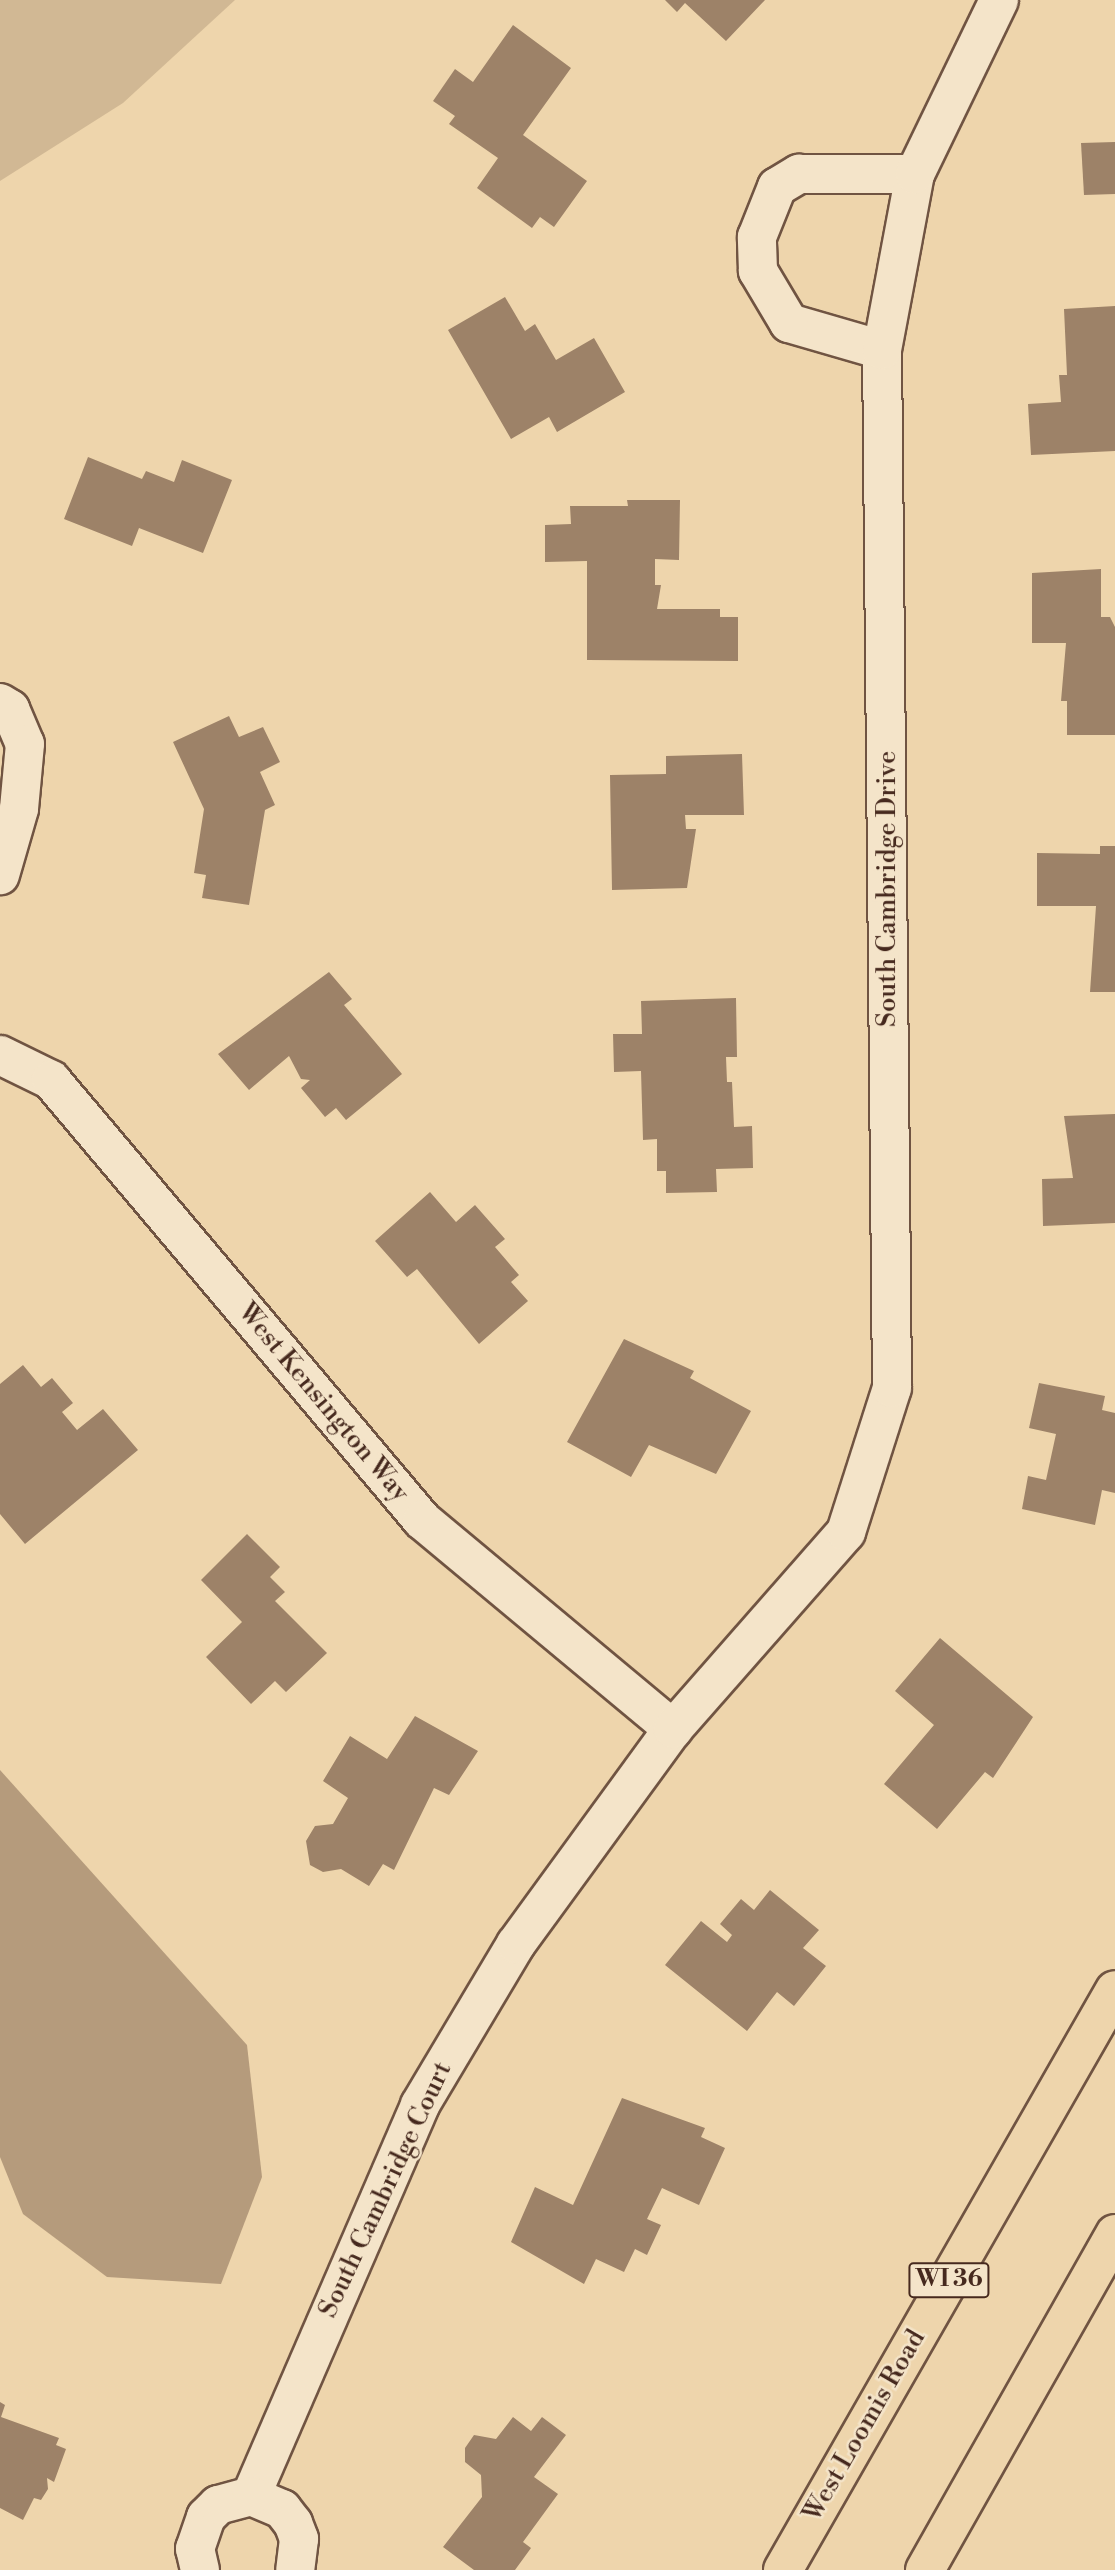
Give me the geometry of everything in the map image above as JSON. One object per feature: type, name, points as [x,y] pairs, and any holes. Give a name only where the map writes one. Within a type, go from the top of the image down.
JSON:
[{"type":"main road","name":"West Loomis Road","points":[[783,2570],[1115,1990]]},
{"type":"main road","points":[[925,2570],[1115,2234]]},
{"type":"street","name":"South Cambridge Drive","points":[[673,1729],[846,1532],[891,1388],[882,350],[915,174],[999,0]]},
{"type":"street","points":[[882,350],[789,323],[758,271],[757,237],[777,187],[799,174],[915,174]]},
{"type":"street","points":[[0,703],[25,744],[19,809],[0,875]]},
{"type":"street","name":"West Kensington Way","points":[[0,1055],[51,1080],[422,1520],[673,1729]]},
{"type":"street","name":"South Cambridge Court","points":[[251,2496],[420,2105],[516,1944],[673,1729]]},
{"type":"street","points":[[200,2570],[195,2549],[206,2517],[218,2505],[251,2496],[282,2509],[293,2523],[299,2539],[295,2570]]},
{"type":"shaded area","points":[[0,0],[235,0],[123,103],[0,181]]},
{"type":"shaded area","points":[[0,1770],[247,2045],[262,2177],[221,2284],[107,2277],[23,2214],[0,2157]]},
{"type":"building","points":[[665,0],[765,0],[726,41],[685,3],[677,12]]},
{"type":"building","points":[[513,25],[571,68],[523,135],[587,181],[554,227],[540,217],[532,228],[477,188],[498,158],[449,124],[455,116],[433,101],[455,69],[473,82]]},
{"type":"building","points":[[1115,142],[1115,194],[1084,195],[1081,143]]},
{"type":"building","points":[[505,297],[525,331],[535,324],[556,360],[594,338],[625,392],[557,432],[549,417],[511,439],[448,330]]},
{"type":"building","points":[[1115,306],[1115,451],[1031,455],[1028,404],[1061,402],[1059,375],[1067,375],[1064,309]]},
{"type":"building","points":[[88,457],[142,479],[146,471],[174,482],[182,460],[232,480],[203,553],[139,528],[132,546],[64,519]]},
{"type":"building","points":[[627,500],[680,500],[679,560],[655,559],[655,585],[661,585],[657,609],[720,609],[720,617],[738,617],[738,661],[587,660],[587,561],[545,562],[545,525],[571,524],[570,506],[628,506]]},
{"type":"building","points":[[1101,569],[1101,617],[1110,617],[1115,627],[1115,735],[1067,735],[1067,701],[1061,701],[1066,643],[1032,643],[1032,573]]},
{"type":"building","points":[[229,716],[239,737],[263,727],[280,762],[260,772],[275,805],[265,810],[249,905],[202,898],[206,875],[194,873],[204,809],[173,742]]},
{"type":"building","points":[[742,754],[744,815],[685,815],[686,829],[696,829],[687,888],[612,890],[610,775],[666,774],[666,756]]},
{"type":"building","points":[[1100,846],[1115,846],[1115,992],[1090,992],[1096,906],[1037,906],[1037,853],[1100,854]]},
{"type":"building","points":[[329,972],[352,999],[344,1005],[402,1074],[346,1120],[336,1108],[325,1117],[301,1088],[310,1080],[301,1079],[289,1056],[249,1090],[218,1054]]},
{"type":"building","points":[[736,998],[737,1057],[726,1057],[727,1082],[732,1082],[734,1127],[752,1126],[753,1168],[716,1169],[717,1192],[666,1193],[666,1171],[657,1171],[657,1139],[643,1140],[641,1071],[614,1072],[613,1034],[642,1034],[641,1001]]},
{"type":"building","points":[[1115,1114],[1115,1223],[1043,1226],[1042,1179],[1073,1178],[1064,1116]]},
{"type":"building","points":[[430,1192],[456,1222],[475,1205],[505,1239],[495,1247],[519,1275],[511,1282],[528,1301],[479,1344],[417,1269],[407,1277],[375,1241]]},
{"type":"building","points":[[624,1339],[694,1371],[690,1378],[751,1411],[716,1474],[649,1445],[631,1477],[567,1442]]},
{"type":"building","points":[[23,1365],[41,1387],[52,1378],[73,1403],[62,1412],[77,1430],[103,1409],[138,1450],[25,1544],[0,1514],[0,1384]]},
{"type":"building","points":[[1039,1383],[1105,1396],[1102,1410],[1115,1413],[1115,1493],[1102,1490],[1095,1525],[1022,1509],[1028,1476],[1046,1480],[1056,1434],[1029,1428]]},
{"type":"building","points":[[247,1534],[280,1567],[270,1577],[285,1592],[275,1601],[327,1653],[286,1692],[275,1681],[251,1704],[206,1657],[242,1622],[201,1580]]},
{"type":"building","points":[[940,1638],[1033,1717],[993,1778],[985,1772],[937,1829],[884,1784],[934,1725],[895,1691]]},
{"type":"building","points":[[415,1716],[478,1751],[449,1795],[434,1788],[394,1870],[383,1864],[369,1886],[341,1869],[323,1872],[310,1865],[306,1841],[315,1826],[333,1824],[348,1798],[323,1781],[350,1736],[387,1759]]},
{"type":"building","points":[[770,1890],[819,1930],[803,1948],[826,1966],[794,2006],[777,1992],[747,2031],[665,1965],[701,1921],[727,1942],[732,1935],[720,1924],[741,1899],[754,1910]]},
{"type":"building","points":[[622,2098],[705,2128],[701,2137],[725,2148],[699,2205],[662,2188],[647,2219],[661,2225],[647,2255],[635,2249],[624,2272],[596,2259],[584,2284],[511,2242],[535,2187],[573,2205]]},
{"type":"building","points":[[0,2402],[5,2405],[1,2417],[59,2438],[56,2445],[66,2449],[54,2482],[47,2478],[48,2489],[41,2500],[34,2498],[23,2520],[0,2508]]},
{"type":"building","points":[[513,2417],[531,2431],[542,2417],[566,2435],[534,2477],[558,2494],[523,2542],[531,2548],[515,2570],[474,2570],[443,2547],[482,2497],[481,2475],[465,2462],[465,2448],[474,2435],[496,2439]]}]
